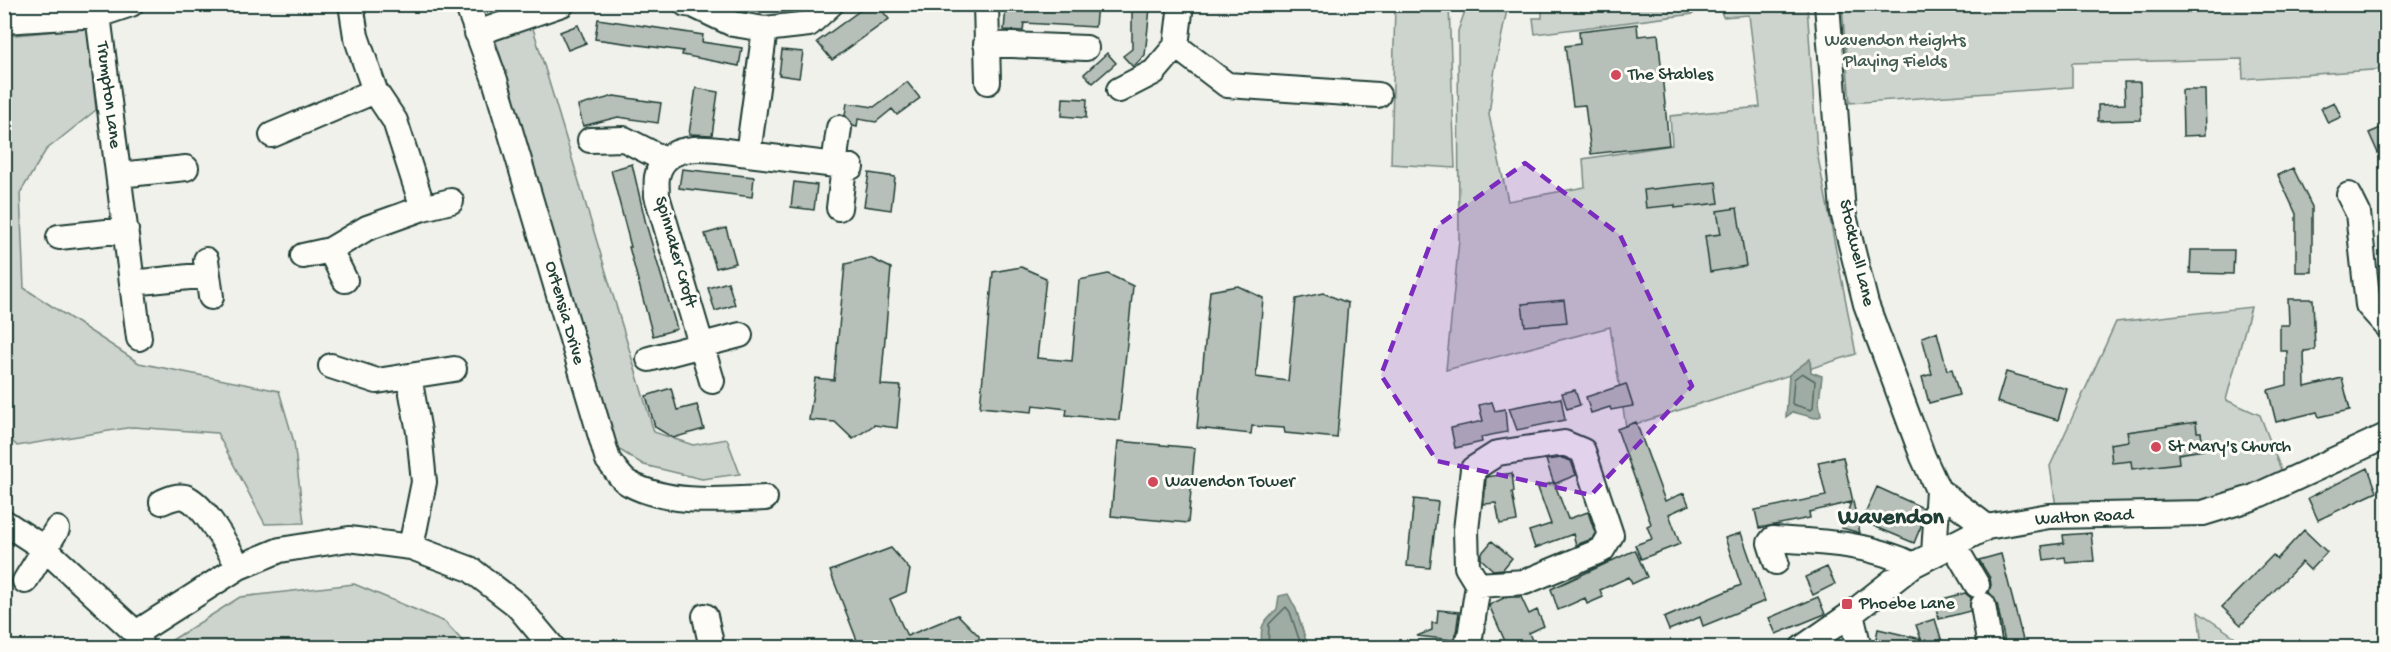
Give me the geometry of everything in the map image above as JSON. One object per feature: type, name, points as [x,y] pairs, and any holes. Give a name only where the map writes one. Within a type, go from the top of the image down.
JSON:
[{"type":"street","points":[[17,15],[98,15],[131,4]]},
{"type":"street","points":[[351,4],[356,36],[375,91],[396,121],[423,208]]},
{"type":"street","name":"Ortensia Drive","points":[[467,4],[495,80],[608,460],[627,483],[657,494],[711,500],[765,498]]},
{"type":"street","points":[[477,33],[562,4]]},
{"type":"street","points":[[686,4],[693,5],[733,24],[765,29],[808,24],[831,4]]},
{"type":"street","points":[[986,4],[988,82]]},
{"type":"street","points":[[1119,90],[1154,72],[1176,46],[1181,4]]},
{"type":"street","name":"Stockwell Lane","points":[[1827,4],[1843,212],[1866,304],[1923,457],[1938,490],[1987,527]]},
{"type":"street","name":"Trumpton Lane","points":[[98,15],[139,338]]},
{"type":"street","points":[[748,154],[765,29]]},
{"type":"street","points":[[986,44],[1086,48]]},
{"type":"street","points":[[1176,46],[1227,85],[1378,95]]},
{"type":"street","points":[[272,135],[375,91]]},
{"type":"street","points":[[839,128],[843,166],[839,208]]},
{"type":"street","points":[[590,140],[624,139],[665,160],[679,152],[694,148],[843,166]]},
{"type":"street","name":"Spinnaker Croft","points":[[665,160],[657,176],[657,196],[712,381]]},
{"type":"street","name":"Trumpton Lane","points":[[119,175],[186,169]]},
{"type":"street","points":[[2349,195],[2358,213],[2368,305],[2386,325]]},
{"type":"street","points":[[303,256],[330,250],[367,228],[423,208],[451,201]]},
{"type":"street","points":[[59,237],[126,230]]},
{"type":"street","points":[[330,250],[345,280]]},
{"type":"street","points":[[132,283],[208,277]]},
{"type":"street","points":[[649,360],[740,335]]},
{"type":"street","points":[[331,366],[377,381],[454,369]]},
{"type":"street","points":[[409,377],[419,432],[424,482],[411,547]]},
{"type":"street","name":"Walton Road","points":[[1802,648],[1933,554],[1987,527],[2049,516],[2204,513],[2252,498],[2386,436]]},
{"type":"street","points":[[1465,648],[1470,637],[1478,585],[1467,567],[1466,530],[1473,469],[1498,453],[1564,443],[1583,451],[1611,535],[1602,550],[1526,582],[1478,585]]},
{"type":"street","name":"Stockwell Lane","points":[[1933,554],[1938,490]]},
{"type":"street","points":[[162,502],[174,497],[184,497],[199,507],[239,567]]},
{"type":"street","points":[[4,522],[45,549],[139,640],[239,567],[280,550],[349,539],[411,547],[470,569],[518,605],[553,648]]},
{"type":"street","points":[[25,581],[57,529]]},
{"type":"street","points":[[1776,562],[1770,543],[1773,539],[1854,546],[1894,556],[1933,554],[1980,595],[1990,648]]},
{"type":"street","points":[[1851,614],[1856,626],[1859,648]]},
{"type":"street","points":[[705,616],[712,648]]},
{"type":"highlighted area","points":[[1525,163],[1620,235],[1692,386],[1591,495],[1437,461],[1381,375],[1437,226]]},
{"type":"green space","points":[[1542,4],[1690,5],[1693,14],[1535,34],[1533,18],[1542,18]]},
{"type":"green space","points":[[1395,5],[1449,5],[1455,168],[1391,164]]},
{"type":"green space","points":[[1467,5],[1508,5],[1495,68],[1489,115],[1508,201],[1585,187],[1583,159],[1672,145],[1670,116],[1760,107],[1749,15],[1723,17],[1719,5],[1807,5],[1817,152],[1856,354],[1626,427],[1610,327],[1446,370],[1459,240],[1458,31]]},
{"type":"green space","name":"Wavendon Heights Playing Fields","points":[[1842,5],[2386,5],[2386,69],[2243,79],[2242,59],[2072,63],[2072,87],[1850,103]]},
{"type":"green space","points":[[532,25],[654,432],[693,445],[727,439],[740,474],[702,479],[644,465],[618,449],[495,38]]},
{"type":"green space","points":[[87,28],[96,110],[46,150],[20,193],[24,288],[139,363],[279,391],[294,442],[304,523],[265,524],[217,433],[133,427],[17,446],[5,434],[5,36]]},
{"type":"green space","name":"St Mary's Church","points":[[2251,307],[2226,400],[2260,415],[2285,480],[2211,508],[2057,514],[2050,466],[2116,322]]},
{"type":"green space","points":[[354,584],[445,622],[468,647],[169,647],[169,642],[240,597]]},
{"type":"green space","points":[[2198,612],[2250,647],[2202,647]]},
{"type":"water","points":[[1810,359],[1811,372],[1822,376],[1819,402],[1821,416],[1815,418],[1793,412],[1786,417],[1789,375]]},
{"type":"water","points":[[1288,594],[1296,609],[1308,647],[1262,647],[1263,626],[1277,609],[1279,596]]},
{"type":"building","points":[[869,4],[877,4],[889,19],[832,60],[817,42]]},
{"type":"building","points":[[1039,4],[1097,4],[1095,27],[1024,23],[1023,31],[1004,30],[1006,7],[1038,9]]},
{"type":"building","points":[[1132,6],[1150,8],[1145,55],[1133,67],[1123,56],[1132,49]]},
{"type":"building","points":[[598,19],[703,35],[702,42],[742,48],[739,66],[682,55],[683,51],[595,39]]},
{"type":"building","name":"The Stables","points":[[1637,24],[1638,36],[1658,34],[1669,145],[1591,154],[1585,105],[1573,106],[1565,46],[1580,44],[1579,31]]},
{"type":"building","points":[[578,25],[586,43],[568,50],[560,32]]},
{"type":"building","points":[[782,50],[803,52],[799,78],[779,75]]},
{"type":"building","points":[[1107,53],[1116,63],[1093,83],[1084,74]]},
{"type":"building","points":[[907,82],[920,98],[897,115],[892,109],[876,122],[858,119],[857,127],[853,126],[845,115],[847,103],[874,107]]},
{"type":"building","points":[[2124,82],[2140,82],[2141,120],[2098,121],[2098,105],[2125,104]]},
{"type":"building","points":[[696,88],[718,92],[712,135],[689,134]]},
{"type":"building","points":[[2182,90],[2205,90],[2206,135],[2183,136]]},
{"type":"building","points":[[614,96],[661,103],[658,123],[618,117],[583,126],[578,106]]},
{"type":"building","points":[[1063,98],[1087,99],[1086,118],[1062,116]]},
{"type":"building","points":[[2334,102],[2341,117],[2328,123],[2321,108]]},
{"type":"building","points":[[2383,127],[2386,134],[2386,171],[2369,133]]},
{"type":"building","points":[[632,164],[646,224],[677,329],[653,336],[611,170]]},
{"type":"building","points":[[2293,168],[2312,207],[2312,272],[2296,272],[2296,214],[2278,175]]},
{"type":"building","points":[[682,169],[754,177],[752,197],[679,188]]},
{"type":"building","points":[[869,173],[895,177],[891,210],[864,206]]},
{"type":"building","points":[[794,182],[817,185],[814,210],[791,207]]},
{"type":"building","points":[[1716,182],[1719,203],[1675,208],[1675,205],[1646,208],[1644,190]]},
{"type":"building","points":[[1737,208],[1746,266],[1710,272],[1705,236],[1721,234],[1717,211]]},
{"type":"building","points":[[726,228],[736,263],[716,268],[705,234]]},
{"type":"building","points":[[2191,250],[2234,250],[2233,274],[2190,273]]},
{"type":"building","points":[[870,258],[891,268],[881,385],[901,386],[897,428],[874,425],[853,439],[835,422],[809,420],[815,378],[834,380],[845,264]]},
{"type":"building","points":[[1021,267],[1046,278],[1037,358],[1072,361],[1079,280],[1108,274],[1133,286],[1119,420],[1066,415],[1067,409],[1033,405],[1032,412],[980,407],[993,272]]},
{"type":"building","points":[[728,282],[735,305],[715,311],[708,288]]},
{"type":"building","points":[[1238,286],[1263,298],[1256,377],[1288,381],[1296,299],[1323,293],[1348,303],[1337,438],[1285,433],[1284,428],[1252,426],[1251,434],[1197,428],[1210,291]]},
{"type":"building","points":[[2288,299],[2313,299],[2315,350],[2304,351],[2305,387],[2342,378],[2350,410],[2319,417],[2317,412],[2276,422],[2268,390],[2287,385],[2287,351],[2280,351],[2280,325],[2289,325]]},
{"type":"building","points":[[1564,300],[1567,322],[1525,326],[1522,304]]},
{"type":"building","points":[[1937,332],[1947,370],[1952,369],[1959,395],[1929,403],[1922,377],[1932,374],[1922,337]]},
{"type":"building","points":[[2006,372],[2067,389],[2058,420],[1997,402]]},
{"type":"building","points":[[1626,384],[1633,406],[1611,410],[1610,407],[1591,413],[1586,397]]},
{"type":"building","points":[[671,388],[677,410],[697,405],[704,429],[673,438],[655,427],[646,396]]},
{"type":"building","points":[[1575,390],[1580,405],[1567,409],[1562,393]]},
{"type":"building","points":[[1561,398],[1565,420],[1517,430],[1509,408]]},
{"type":"building","points":[[1492,402],[1495,411],[1505,409],[1507,432],[1481,437],[1482,442],[1455,448],[1451,428],[1483,421],[1479,405]]},
{"type":"building","points":[[1636,422],[1665,501],[1684,493],[1689,505],[1669,514],[1680,544],[1641,559],[1635,545],[1652,539],[1647,526],[1651,524],[1617,429]]},
{"type":"building","name":"St Mary's Church","points":[[2196,422],[2197,432],[2201,432],[2203,450],[2178,454],[2179,463],[2132,469],[2131,461],[2112,463],[2110,444],[2129,441],[2127,432]]},
{"type":"building","name":"Wavendon Tower","points":[[1118,441],[1195,448],[1188,523],[1111,516]]},
{"type":"building","points":[[1843,457],[1860,533],[1842,528],[1851,502],[1809,512],[1810,518],[1759,528],[1755,510],[1826,496],[1818,462]]},
{"type":"building","points":[[1562,458],[1571,461],[1576,475],[1554,484],[1546,460]]},
{"type":"building","points":[[2368,468],[2377,492],[2318,520],[2308,498]]},
{"type":"building","points":[[1512,473],[1514,492],[1512,492],[1517,521],[1500,524],[1496,503],[1484,504],[1486,477]]},
{"type":"building","points":[[1554,482],[1568,519],[1588,512],[1595,533],[1592,539],[1576,545],[1573,534],[1535,548],[1529,531],[1551,524],[1538,488]]},
{"type":"building","points":[[1877,487],[1923,508],[1921,526],[1914,543],[1862,521]]},
{"type":"building","points":[[1414,499],[1438,502],[1430,568],[1407,566]]},
{"type":"building","points":[[2304,530],[2327,552],[2310,570],[2302,562],[2241,625],[2222,607],[2273,555],[2277,559]]},
{"type":"building","points":[[1741,533],[1765,601],[1703,626],[1700,617],[1669,630],[1664,618],[1741,585],[1725,538]]},
{"type":"building","points":[[2091,533],[2094,561],[2066,563],[2065,557],[2044,560],[2042,546],[2064,543],[2063,535]]},
{"type":"building","points":[[1492,541],[1512,558],[1503,569],[1493,570],[1481,559],[1481,554]]},
{"type":"building","points":[[891,548],[910,570],[906,592],[890,599],[907,636],[958,615],[979,636],[979,648],[860,648],[830,571]]},
{"type":"building","points":[[1635,550],[1647,577],[1632,584],[1629,577],[1600,590],[1603,597],[1587,604],[1585,598],[1558,610],[1551,589]]},
{"type":"building","points":[[2001,554],[2025,648],[2006,648],[1997,603],[1989,592],[1990,578],[1979,560]]},
{"type":"building","points":[[1827,567],[1835,584],[1813,595],[1805,577]]},
{"type":"building","points":[[1965,593],[1971,598],[1970,611],[1939,619],[1934,601]]},
{"type":"building","points":[[1506,597],[1521,597],[1529,614],[1537,610],[1544,626],[1529,633],[1535,648],[1508,648],[1489,605]]},
{"type":"building","points":[[1818,597],[1825,614],[1776,634],[1769,618]]},
{"type":"building","points":[[1438,610],[1459,612],[1453,640],[1417,636],[1432,630],[1432,623],[1437,623]]},
{"type":"building","points":[[1935,619],[1944,648],[1874,648],[1878,629],[1921,639],[1916,625]]},
{"type":"place","name":"The Stables","points":[[1616,75]]},
{"type":"place","name":"St Mary's Church","points":[[2156,447]]},
{"type":"place","name":"Wavendon Tower","points":[[1153,482]]},
{"type":"place","name":"Phoebe Lane","points":[[1847,604]]},
{"type":"district","name":"Wavendon","points":[[1891,518]]}]
